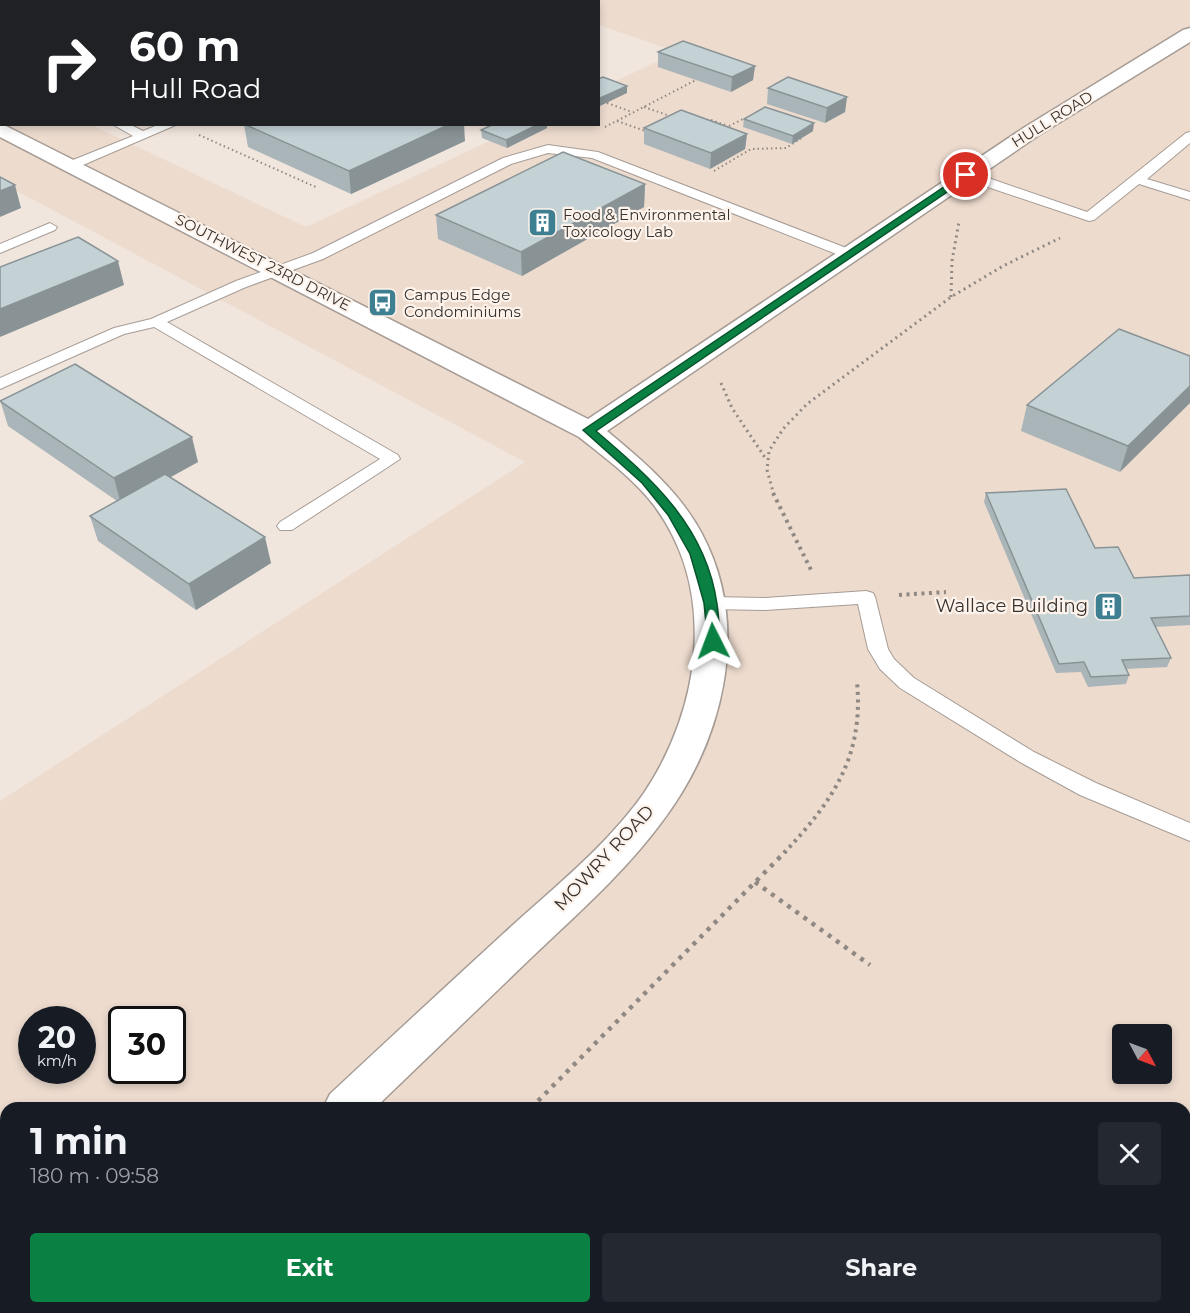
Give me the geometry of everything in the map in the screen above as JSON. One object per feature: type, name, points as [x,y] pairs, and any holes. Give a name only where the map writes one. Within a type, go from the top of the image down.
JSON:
[{"type":"street","name":"HULL ROAD","points":[[589,430],[1032,131],[1190,34]]},
{"type":"street","name":"SOUTHWEST 23RD DRIVE","points":[[0,129],[589,430]]},
{"type":"street","name":"MOWRY ROAD","points":[[351,1102],[596,872],[630,836],[657,802],[679,765],[704,704],[713,641],[711,603],[696,554],[674,513],[646,480],[589,430]]},
{"type":"lane","points":[[122,126],[142,136]]},
{"type":"lane","points":[[72,165],[167,126]]},
{"type":"lane","points":[[966,175],[1089,217],[1190,136]]},
{"type":"lane","points":[[0,384],[119,331],[156,322],[241,284],[318,256],[507,161],[548,149],[605,159],[849,254]]},
{"type":"lane","points":[[1138,180],[1190,196]]},
{"type":"lane","points":[[0,249],[50,227]]},
{"type":"lane","points":[[156,322],[392,459],[286,526]]},
{"type":"lane","points":[[711,603],[765,604],[866,597],[879,649],[887,664],[906,683],[1028,758],[1088,789],[1190,832]]},
{"type":"path","points":[[584,154],[583,138],[696,80]]},
{"type":"path","points":[[607,103],[633,113]]},
{"type":"path","points":[[644,107],[675,118]]},
{"type":"path","points":[[722,130],[745,118],[754,121]]},
{"type":"path","points":[[711,120],[729,126]]},
{"type":"path","points":[[617,121],[655,134],[647,138]]},
{"type":"path","points":[[198,134],[318,188]]},
{"type":"path","points":[[713,171],[754,149],[786,148],[803,137]]},
{"type":"path","points":[[751,145],[754,149]]},
{"type":"path","points":[[951,297],[955,238],[961,217]]},
{"type":"path","points":[[766,460],[774,440],[788,422],[807,404],[951,297],[1003,266],[1067,234]]},
{"type":"path","points":[[707,351],[732,408],[766,460],[769,485],[812,572]]},
{"type":"path","points":[[897,595],[946,592]]},
{"type":"path","points":[[537,1102],[808,826],[838,784],[852,752],[859,728],[856,672]]},
{"type":"path","points":[[755,882],[870,965]]},
{"type":"shaded area","points":[[600,0],[1190,0],[1190,1102],[0,1102],[0,801],[525,462],[0,182],[0,126],[94,126],[306,227],[522,126],[600,126],[600,89],[677,52],[600,25]]},
{"type":"building","points":[[683,41],[755,66],[732,77],[658,52]]},
{"type":"building","points":[[603,77],[627,86],[600,98],[600,78]]},
{"type":"building","points":[[788,77],[847,97],[827,108],[768,88]]},
{"type":"building","points":[[765,107],[814,123],[793,136],[744,119]]},
{"type":"building","points":[[681,110],[747,134],[711,153],[644,128]]},
{"type":"building","points":[[248,126],[446,126],[349,171]]},
{"type":"building","points":[[490,126],[535,126],[506,140],[481,130]]},
{"type":"building","points":[[563,152],[645,184],[521,252],[436,215]]},
{"type":"building","points":[[0,177],[15,185],[0,191]]},
{"type":"building","points":[[78,237],[118,261],[0,309],[0,267]]},
{"type":"building","points":[[1119,329],[1190,356],[1190,386],[1128,446],[1027,405]]},
{"type":"building","points":[[75,364],[192,437],[114,478],[0,401]]},
{"type":"building","points":[[165,474],[265,537],[189,584],[90,516]]},
{"type":"building","name":"Wallace Building","points":[[1066,489],[1095,548],[1118,547],[1134,578],[1190,575],[1190,616],[1151,618],[1171,658],[1122,660],[1129,675],[1091,677],[1084,662],[1059,664],[986,493]]},
{"type":"place","name":"Food & Environmental Toxicology Lab","points":[[542,223]]},
{"type":"place","name":"Campus Edge Condominiums","points":[[383,303]]},
{"type":"place","name":"Wallace Building","points":[[1109,606]]},
{"type":"route","points":[[713,641],[711,603],[704,578],[696,554],[674,513],[646,480],[589,430],[966,175]]}]
